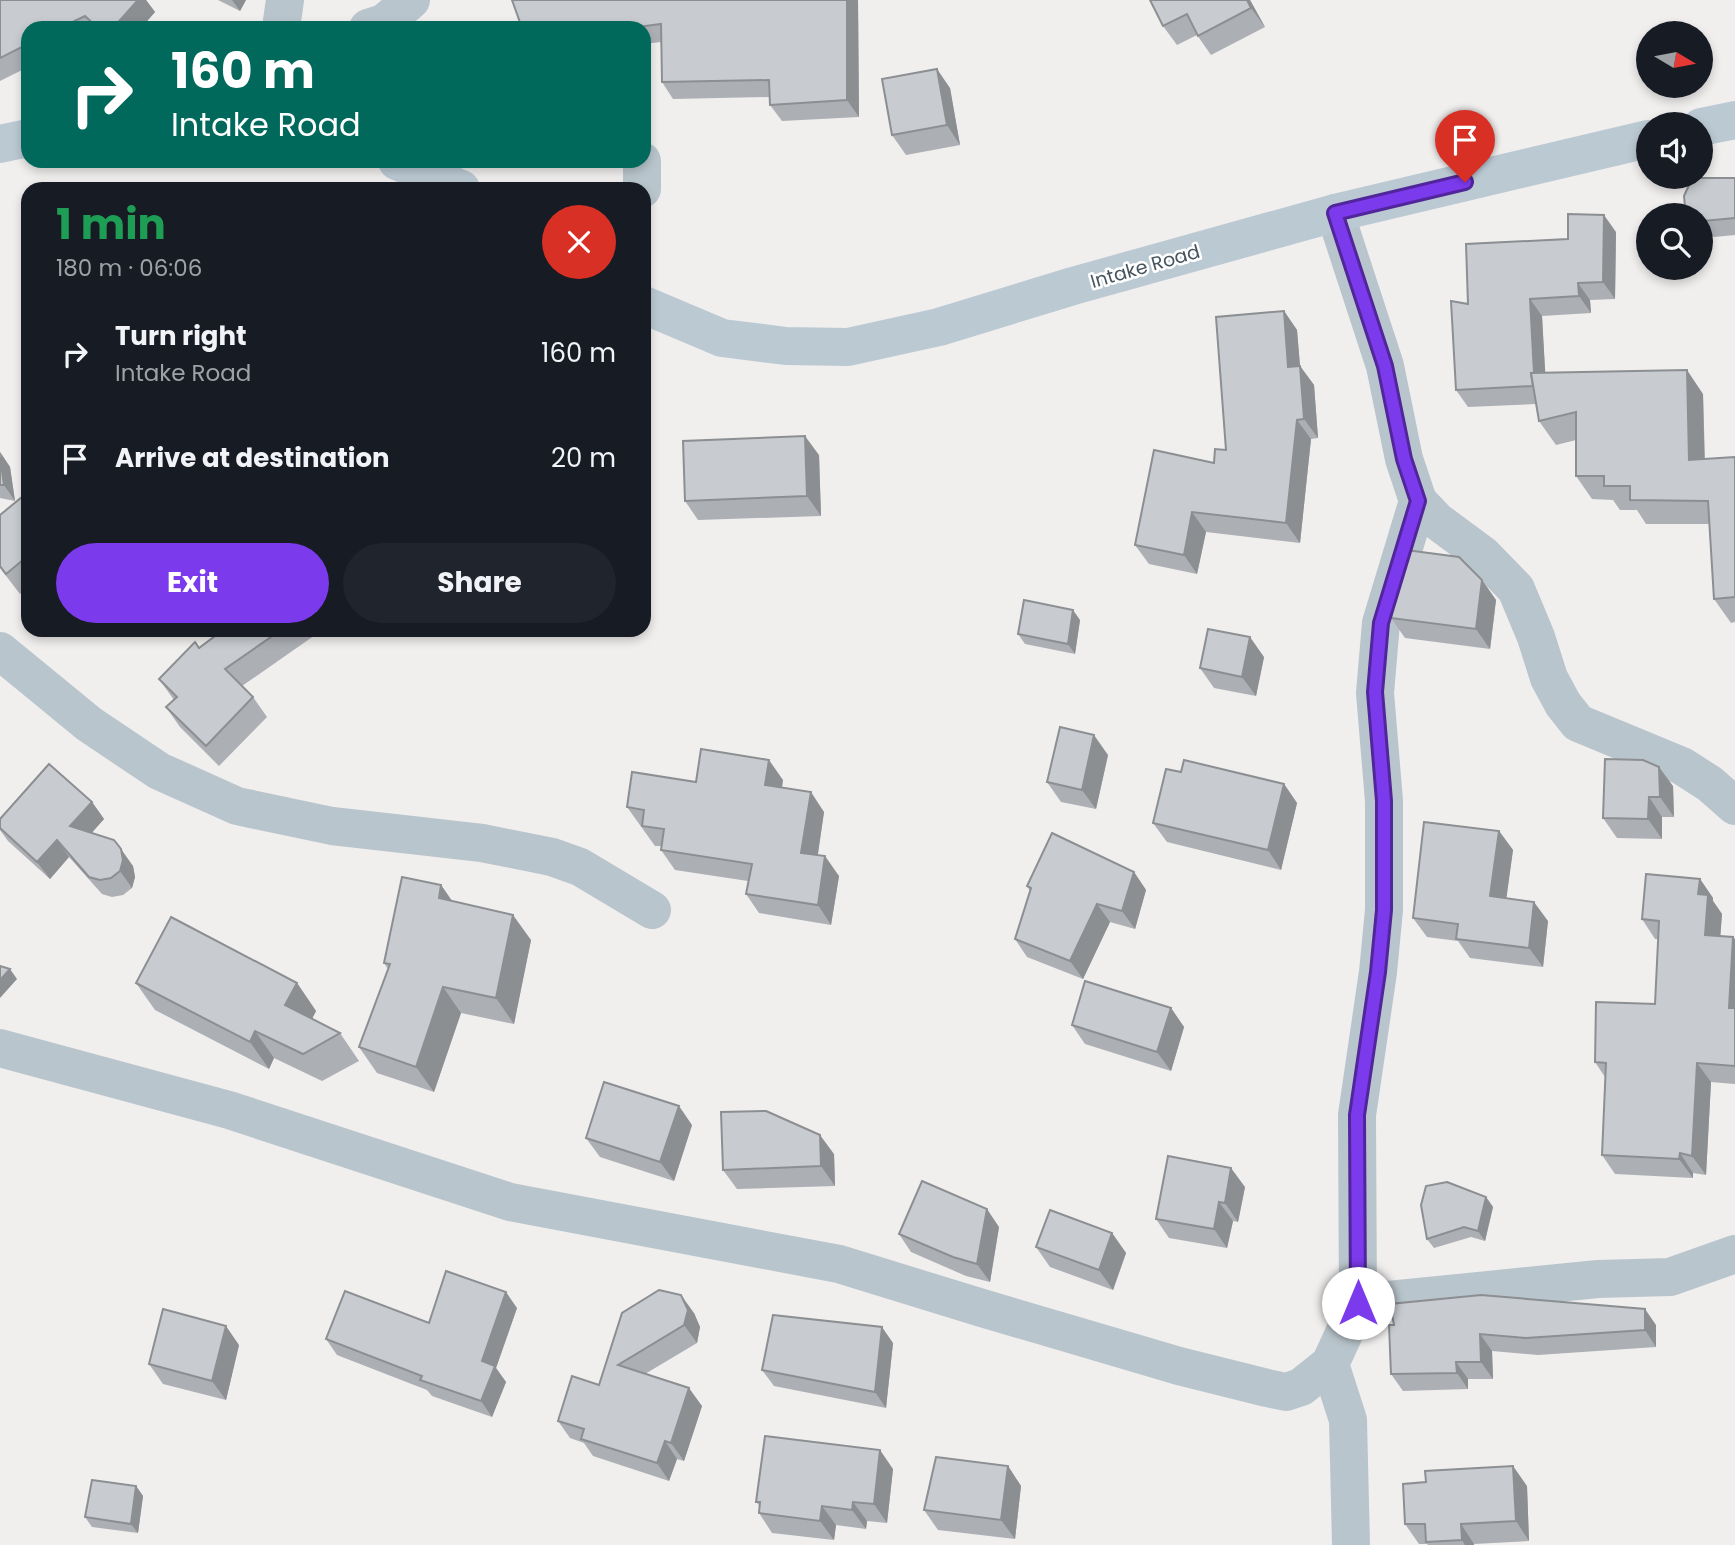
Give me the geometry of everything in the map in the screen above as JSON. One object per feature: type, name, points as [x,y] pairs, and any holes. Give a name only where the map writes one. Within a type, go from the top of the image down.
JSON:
[{"type":"street","points":[[282,21],[285,0]]},
{"type":"street","points":[[386,21],[411,0]]},
{"type":"street","points":[[1713,125],[1735,120]]},
{"type":"street","points":[[0,145],[21,140]]},
{"type":"street","name":"Intake Road","points":[[651,308],[722,338],[786,346],[848,347],[939,327],[1073,286],[1335,213],[1636,142]]},
{"type":"street","points":[[413,168],[445,182]]},
{"type":"street","points":[[1335,213],[1385,366],[1404,459],[1418,501],[1437,522],[1483,555],[1516,589],[1549,678],[1563,704],[1578,723],[1682,766],[1710,784],[1735,806]]},
{"type":"street","points":[[0,1048],[229,1110],[510,1202],[839,1264],[1179,1366],[1286,1392],[1301,1387],[1330,1364],[1358,1303],[1357,1115],[1378,972],[1384,910],[1384,801],[1375,692],[1381,623],[1418,501]]},
{"type":"street","points":[[0,651],[89,724],[159,771],[237,806],[332,826],[482,843],[552,857],[580,867],[652,910]]},
{"type":"street","points":[[1358,1303],[1598,1279],[1670,1277],[1735,1254]]},
{"type":"street","points":[[1330,1364],[1348,1420],[1351,1545]]},
{"type":"building","points":[[0,0],[138,0],[119,21],[90,21],[85,16],[75,21],[21,21],[21,48],[0,58]]},
{"type":"building","points":[[512,0],[847,0],[847,100],[770,105],[769,80],[662,82],[661,24],[651,25],[651,21],[520,21]]},
{"type":"building","points":[[1150,0],[1247,0],[1251,8],[1198,36],[1187,14],[1163,26]]},
{"type":"building","points":[[937,69],[947,125],[892,135],[882,79]]},
{"type":"building","points":[[1713,178],[1735,178],[1735,218],[1713,220],[1713,203],[1685,203],[1687,189],[1713,189]]},
{"type":"building","points":[[1568,214],[1604,215],[1603,282],[1578,283],[1579,296],[1530,299],[1533,386],[1456,390],[1451,301],[1468,304],[1466,244],[1568,239]]},
{"type":"building","points":[[1284,311],[1288,367],[1300,366],[1304,419],[1297,420],[1286,523],[1192,512],[1184,555],[1135,545],[1154,450],[1214,463],[1215,449],[1226,450],[1216,317]]},
{"type":"building","points":[[1687,370],[1689,460],[1735,457],[1735,597],[1714,599],[1708,501],[1630,500],[1630,486],[1604,486],[1604,476],[1576,476],[1576,412],[1539,421],[1531,373]]},
{"type":"building","points":[[805,436],[807,496],[685,501],[683,441]]},
{"type":"building","points":[[0,457],[4,485],[0,485]]},
{"type":"building","points":[[21,498],[21,562],[6,574],[0,566],[0,515]]},
{"type":"building","points":[[1406,550],[1459,557],[1482,580],[1476,629],[1391,618],[1395,587]]},
{"type":"building","points":[[1024,600],[1073,610],[1068,644],[1018,634]]},
{"type":"building","points":[[1208,629],[1250,637],[1242,677],[1200,668]]},
{"type":"building","points":[[214,637],[271,637],[225,669],[253,697],[206,746],[166,707],[177,697],[159,679],[195,642],[199,648]]},
{"type":"building","points":[[1060,727],[1094,735],[1082,790],[1047,782]]},
{"type":"building","points":[[701,749],[769,760],[765,785],[811,792],[801,853],[825,856],[818,905],[746,894],[752,864],[661,850],[664,829],[642,826],[644,810],[627,807],[632,772],[696,782]]},
{"type":"building","points":[[1605,759],[1643,760],[1659,767],[1660,797],[1649,797],[1648,819],[1603,818]]},
{"type":"building","points":[[1184,760],[1284,784],[1268,850],[1153,823],[1166,769],[1181,772]]},
{"type":"building","points":[[49,764],[92,802],[70,826],[114,840],[121,849],[123,860],[120,871],[111,878],[100,880],[89,877],[57,840],[37,862],[0,828],[0,819]]},
{"type":"building","points":[[1424,822],[1499,831],[1490,896],[1534,902],[1529,948],[1456,939],[1458,924],[1413,918]]},
{"type":"building","points":[[1052,833],[1134,872],[1122,911],[1097,904],[1070,961],[1015,939],[1031,888],[1027,886]]},
{"type":"building","points":[[1646,874],[1700,879],[1698,894],[1708,895],[1705,935],[1733,937],[1729,1008],[1735,1008],[1735,1066],[1697,1063],[1692,1156],[1680,1153],[1679,1159],[1602,1155],[1606,1063],[1595,1062],[1596,1002],[1655,1004],[1659,921],[1642,919]]},
{"type":"building","points":[[402,877],[441,885],[439,898],[513,915],[496,998],[443,987],[416,1067],[359,1047],[390,964],[384,963]]},
{"type":"building","points":[[171,917],[297,983],[285,1005],[340,1033],[303,1054],[255,1031],[250,1042],[136,983]]},
{"type":"building","points":[[0,966],[10,969],[0,980]]},
{"type":"building","points":[[1085,981],[1171,1008],[1157,1052],[1072,1025]]},
{"type":"building","points":[[604,1082],[679,1106],[660,1162],[586,1138]]},
{"type":"building","points":[[766,1111],[820,1135],[821,1166],[723,1170],[721,1112]]},
{"type":"building","points":[[1168,1156],[1231,1168],[1225,1203],[1219,1202],[1214,1229],[1156,1219]]},
{"type":"building","points":[[922,1181],[987,1209],[977,1264],[899,1234]]},
{"type":"building","points":[[1447,1182],[1486,1197],[1478,1231],[1464,1227],[1427,1239],[1421,1205],[1426,1186]]},
{"type":"building","points":[[1050,1210],[1112,1233],[1099,1270],[1036,1247]]},
{"type":"building","points":[[446,1271],[506,1292],[482,1361],[495,1366],[481,1401],[420,1380],[422,1376],[326,1339],[345,1291],[429,1323]]},
{"type":"building","points":[[659,1290],[681,1295],[688,1310],[684,1325],[618,1365],[689,1388],[671,1443],[665,1441],[657,1463],[581,1439],[584,1429],[558,1421],[572,1376],[599,1385],[622,1313]]},
{"type":"building","points":[[1481,1295],[1645,1309],[1645,1330],[1526,1338],[1480,1334],[1481,1362],[1456,1362],[1457,1373],[1391,1374],[1389,1325],[1394,1325],[1390,1304]]},
{"type":"building","points":[[163,1309],[226,1326],[212,1381],[149,1364]]},
{"type":"building","points":[[773,1315],[882,1327],[875,1392],[762,1370]]},
{"type":"building","points":[[765,1436],[880,1450],[874,1504],[853,1502],[852,1510],[822,1506],[820,1521],[759,1513],[760,1502],[756,1502]]},
{"type":"building","points":[[936,1457],[1008,1466],[1001,1520],[924,1510]]},
{"type":"building","points":[[1513,1466],[1516,1521],[1461,1524],[1462,1540],[1426,1542],[1425,1524],[1405,1524],[1403,1484],[1426,1482],[1425,1471]]},
{"type":"building","points":[[92,1480],[136,1486],[131,1524],[85,1517]]},
{"type":"route","points":[[1358,1303],[1357,1115],[1378,972],[1384,910],[1384,801],[1375,692],[1381,623],[1418,501],[1404,459],[1385,366],[1335,213],[1465,182]]}]
